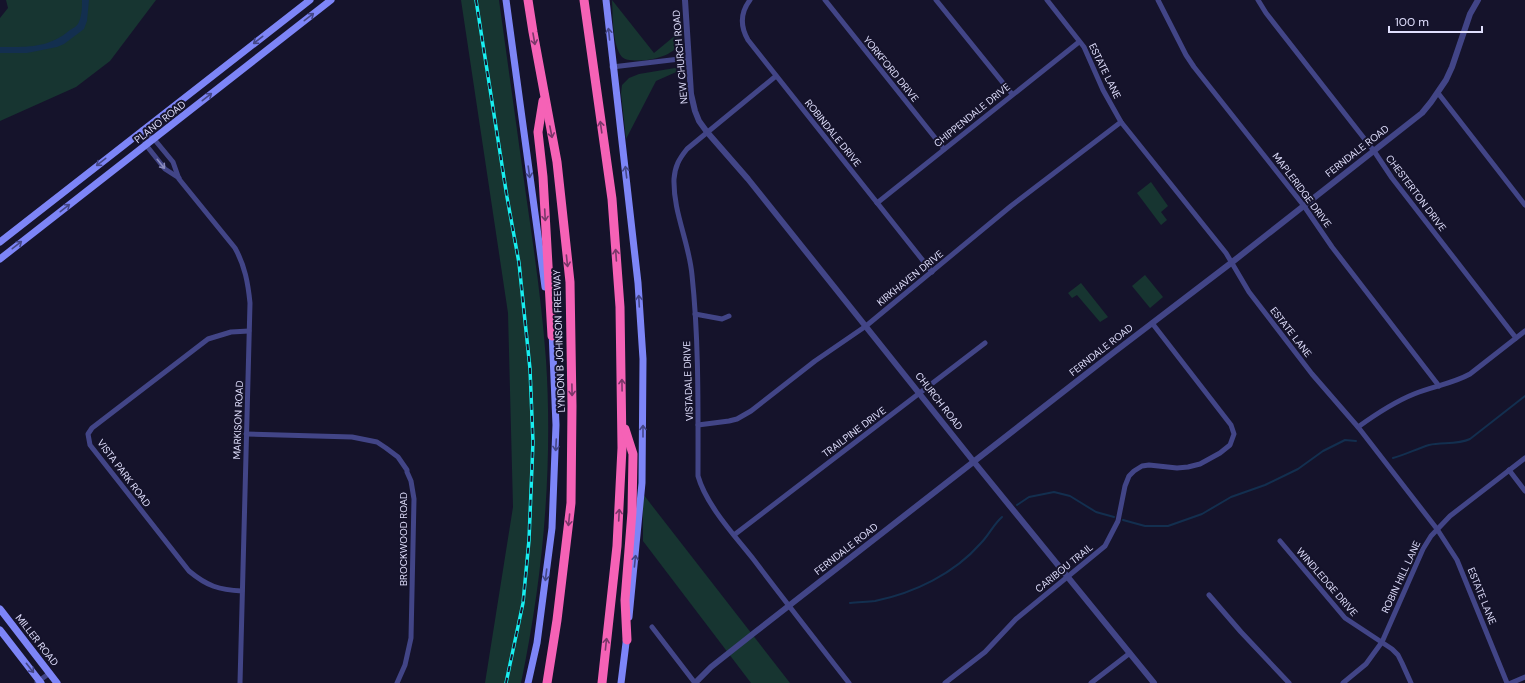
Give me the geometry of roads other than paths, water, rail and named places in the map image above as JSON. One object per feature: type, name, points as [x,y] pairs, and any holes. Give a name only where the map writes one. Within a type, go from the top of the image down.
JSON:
[{"type":"highway","name":"LYNDON B JOHNSON FREEWAY","points":[[528,0],[557,162],[570,282],[572,406],[571,503],[557,620],[547,683]]},
{"type":"highway","points":[[584,0],[612,199],[620,307],[622,422],[617,546],[602,683]]},
{"type":"highway","points":[[544,93],[538,132],[543,177],[552,336]]},
{"type":"highway","points":[[622,422],[633,454],[632,512],[625,600],[627,640]]},
{"type":"main road","name":"PLANO ROAD","points":[[0,242],[310,0]]},
{"type":"main road","name":"PLANO ROAD","points":[[0,259],[331,0]]},
{"type":"main road","points":[[506,0],[552,336],[556,425],[552,528],[537,643],[528,683]]},
{"type":"main road","points":[[606,0],[612,67],[638,283],[643,359],[642,484],[622,683]]},
{"type":"main road","points":[[289,16],[297,27]]},
{"type":"main road","points":[[26,221],[34,232]]},
{"type":"main road","name":"MILLER ROAD","points":[[0,610],[57,683]]},
{"type":"main road","points":[[0,630],[39,682]]},
{"type":"street","name":"NEW CHURCH ROAD","points":[[685,0],[692,102],[699,121],[707,132]]},
{"type":"street","name":"ROBINDALE DRIVE","points":[[750,0],[746,5],[741,18],[744,33],[776,76],[932,272]]},
{"type":"street","name":"YORKFORD DRIVE","points":[[825,0],[944,149]]},
{"type":"street","points":[[936,0],[1012,94]]},
{"type":"street","name":"ESTATE LANE","points":[[1047,0],[1087,53],[1103,90],[1121,122],[1226,253],[1249,292],[1312,374],[1358,427],[1437,529],[1457,560],[1508,683]]},
{"type":"street","name":"MAPLERIDGE DRIVE","points":[[1158,0],[1186,55],[1194,67],[1304,206],[1332,247],[1439,386]]},
{"type":"street","name":"CHESTERTON DRIVE","points":[[1258,0],[1266,13],[1374,151],[1392,178],[1516,338]]},
{"type":"street","name":"FERNDALE ROAD","points":[[695,683],[711,667],[789,605],[1231,263],[1422,113],[1438,93],[1452,67],[1465,28],[1478,0]]},
{"type":"street","name":"CHIPPENDALE DRIVE","points":[[877,203],[1012,94],[1080,42]]},
{"type":"street","points":[[612,67],[688,58]]},
{"type":"street","name":"VISTADALE DRIVE","points":[[776,76],[707,132],[680,158],[675,167],[674,180],[680,224],[691,266],[695,314],[698,476],[701,487],[707,497],[734,535],[849,683]]},
{"type":"street","points":[[1438,93],[1525,205]]},
{"type":"street","name":"KIRKHAVEN DRIVE","points":[[698,425],[728,421],[744,415],[815,361],[866,326],[1011,206],[1121,122]]},
{"type":"street","name":"MARKISON ROAD","points":[[142,130],[154,139],[173,162],[179,178],[235,248],[240,257],[247,280],[250,303],[240,683]]},
{"type":"street","name":"MARKISON ROAD","points":[[142,130],[146,146],[164,169],[179,178]]},
{"type":"street","name":"CHURCH ROAD","points":[[707,132],[748,179],[974,462],[1154,683]]},
{"type":"street","points":[[695,314],[722,318],[729,316]]},
{"type":"street","name":"CARIBOU TRAIL","points":[[945,683],[986,652],[1016,619],[1099,552],[1111,537],[1118,522],[1125,486],[1129,476],[1134,471],[1142,466],[1149,465],[1177,468],[1200,464],[1220,453],[1233,440],[1234,434],[1231,425],[1152,323]]},
{"type":"street","name":"VISTA PARK ROAD","points":[[242,591],[225,590],[213,587],[201,581],[189,571],[90,445],[88,434],[92,428],[208,339],[231,332],[249,331]]},
{"type":"street","points":[[1358,427],[1393,404],[1416,393],[1460,379],[1470,374],[1525,331]]},
{"type":"street","name":"TRAILPINE DRIVE","points":[[734,535],[985,343]]},
{"type":"street","name":"BROCKWOOD ROAD","points":[[246,434],[352,437],[377,442],[398,457],[408,470],[407,472],[411,481],[414,499],[411,638],[405,666],[398,683]]},
{"type":"street","name":"ROBIN HILL LANE","points":[[1343,683],[1366,664],[1382,642],[1423,549],[1431,536],[1450,516],[1525,458]]},
{"type":"street","points":[[1509,470],[1525,491]]},
{"type":"street","name":"WINDLEDGE DRIVE","points":[[1280,541],[1345,618],[1382,642],[1398,655],[1410,683]]},
{"type":"street","points":[[1209,595],[1241,632],[1289,683]]},
{"type":"street","points":[[652,627],[695,683]]},
{"type":"street","points":[[1091,683],[1130,653]]},
{"type":"street","points":[[39,682],[50,673]]},
{"type":"street","points":[[1512,683],[1525,677]]},
{"type":"water","points":[[82,0],[89,0],[87,21],[84,29],[64,44],[57,47],[27,53],[0,53],[0,47],[38,45],[62,36],[77,25],[81,14]]},
{"type":"waterway","points":[[1393,458],[1429,445],[1460,442],[1470,439],[1525,396]]},
{"type":"waterway","points":[[1123,520],[1145,526],[1168,526],[1202,514],[1231,497],[1265,485],[1298,469],[1323,451],[1345,440],[1356,441]]},
{"type":"waterway","points":[[1017,505],[1029,497],[1054,492],[1070,496],[1096,512],[1114,517]]},
{"type":"waterway","points":[[850,603],[875,601],[890,597],[904,593],[932,581],[959,564],[970,554],[984,540],[1002,517]]},
{"type":"railway","points":[[476,0],[519,263],[530,369],[533,442],[529,540],[523,603],[506,683]]}]
